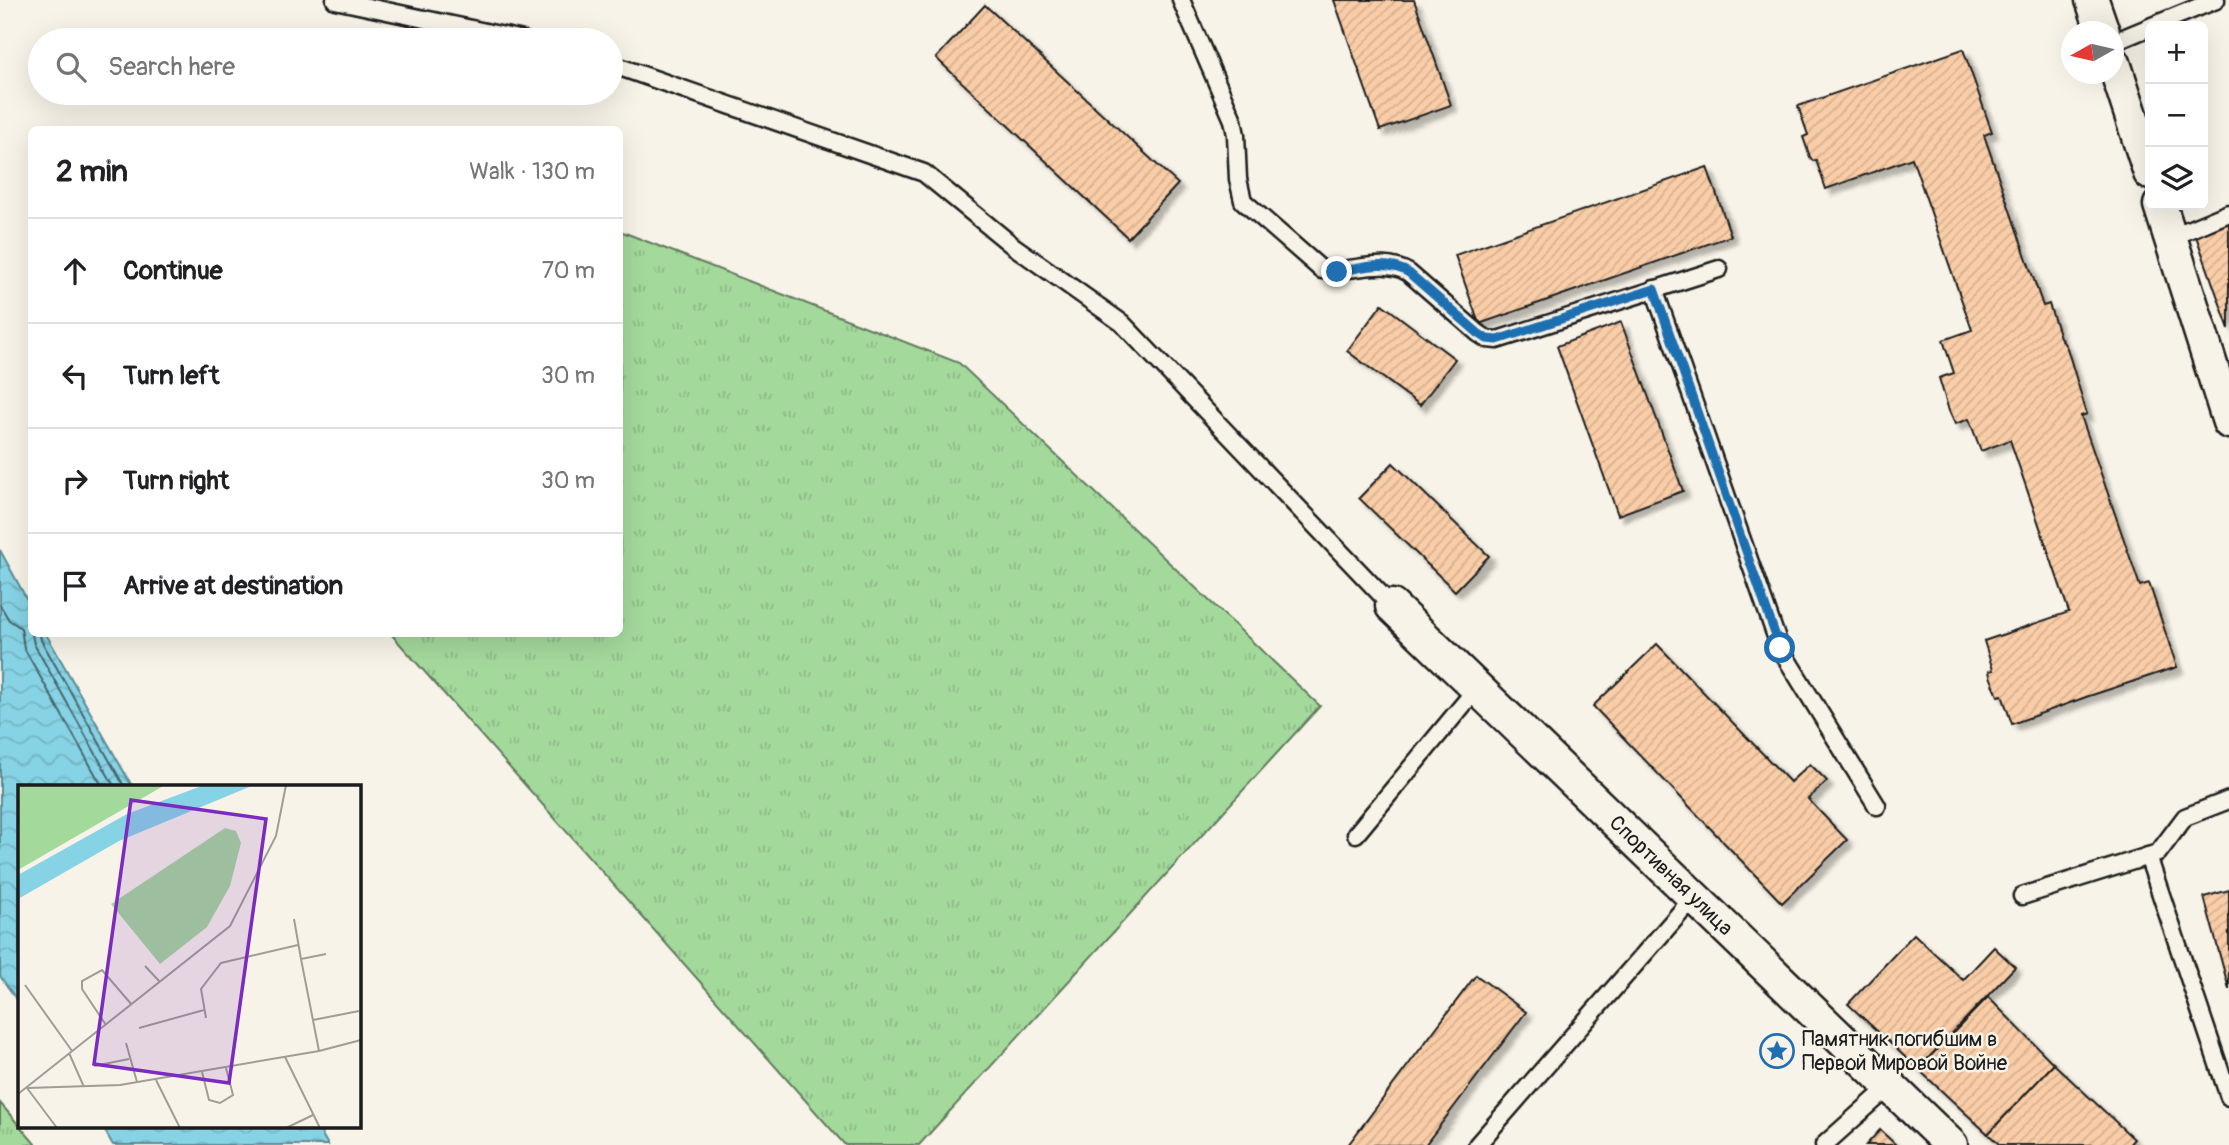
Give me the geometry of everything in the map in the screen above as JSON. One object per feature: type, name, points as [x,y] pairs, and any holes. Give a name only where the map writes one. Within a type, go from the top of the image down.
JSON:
[{"type":"street","points":[[2092,0],[2099,21]]},
{"type":"street","points":[[2120,84],[2145,158]]},
{"type":"street","points":[[2162,210],[2229,422]]},
{"type":"street","name":"Спортивная улица","points":[[1392,606],[1951,1145]]},
{"type":"lane","points":[[335,0],[467,28]]},
{"type":"lane","points":[[1181,0],[1233,120],[1238,179],[1243,201],[1322,270],[1337,272],[1386,265],[1399,266],[1478,333],[1487,339],[1497,340],[1718,269]]},
{"type":"lane","points":[[2165,21],[2216,0]]},
{"type":"lane","points":[[2124,38],[2145,29]]},
{"type":"lane","points":[[623,68],[924,173],[1012,245],[1122,323],[1392,606]]},
{"type":"lane","points":[[2171,237],[2229,213]]},
{"type":"lane","points":[[1654,289],[1780,648],[1877,806]]},
{"type":"lane","points":[[1356,834],[1477,688]]},
{"type":"lane","points":[[2022,896],[2158,853],[2185,817],[2229,800]]},
{"type":"lane","points":[[2148,856],[2229,1097]]},
{"type":"lane","points":[[1478,1145],[1694,897]]},
{"type":"lane","points":[[1824,1145],[1890,1086]]},
{"type":"green space","points":[[623,232],[959,363],[1320,706],[919,1145],[845,1145],[394,637],[623,637]]},
{"type":"green space","points":[[0,1103],[18,1124],[18,1128],[21,1128],[36,1145],[0,1145]]},
{"type":"water","points":[[0,550],[28,601],[28,637],[48,637],[131,785],[18,785],[18,1002],[0,976]]},
{"type":"water","points":[[103,1128],[318,1128],[328,1145],[113,1145]]},
{"type":"building","points":[[1334,0],[1414,0],[1451,105],[1380,130]]},
{"type":"building","points":[[985,5],[1178,184],[1128,238],[936,58]]},
{"type":"building","points":[[1963,49],[1992,132],[1984,135],[2043,306],[2049,304],[2060,337],[2067,348],[2087,414],[2081,416],[2140,586],[2149,583],[2177,667],[2012,724],[2002,695],[1998,696],[1990,676],[1989,671],[1993,670],[1984,641],[2069,612],[2010,440],[1981,451],[1969,419],[1955,424],[1949,411],[1939,378],[1954,373],[1943,340],[1972,330],[1912,158],[1826,189],[1816,160],[1813,161],[1810,157],[1803,137],[1808,135],[1798,106]]},
{"type":"building","points":[[1707,167],[1731,236],[1479,324],[1455,255]]},
{"type":"building","points":[[2229,223],[2229,329],[2196,236]]},
{"type":"building","points":[[1382,304],[1455,359],[1420,405],[1347,351]]},
{"type":"building","points":[[1621,322],[1683,491],[1618,515],[1557,346]]},
{"type":"building","points":[[1393,463],[1489,556],[1455,591],[1359,498]]},
{"type":"building","points":[[1657,644],[1790,782],[1810,764],[1827,781],[1808,799],[1847,840],[1782,903],[1593,706]]},
{"type":"building","points":[[2229,890],[2229,989],[2204,897]]},
{"type":"building","points":[[1914,934],[1963,980],[1994,947],[2015,967],[1918,1069],[1848,1004]]},
{"type":"building","points":[[1476,975],[1526,1012],[1425,1145],[1348,1145]]},
{"type":"building","points":[[1988,997],[2054,1064],[1988,1134],[1918,1069]]},
{"type":"building","points":[[2054,1064],[2134,1139],[2129,1145],[2000,1145],[1988,1134]]},
{"type":"building","points":[[1880,1130],[1896,1145],[1866,1145]]},
{"type":"place","name":"Памятник погибшим в Первой Мировой Войне","points":[[1777,1051]]},
{"type":"route","points":[[1337,272],[1386,265],[1399,266],[1478,333],[1487,339],[1497,340],[1654,289],[1780,648]]}]
